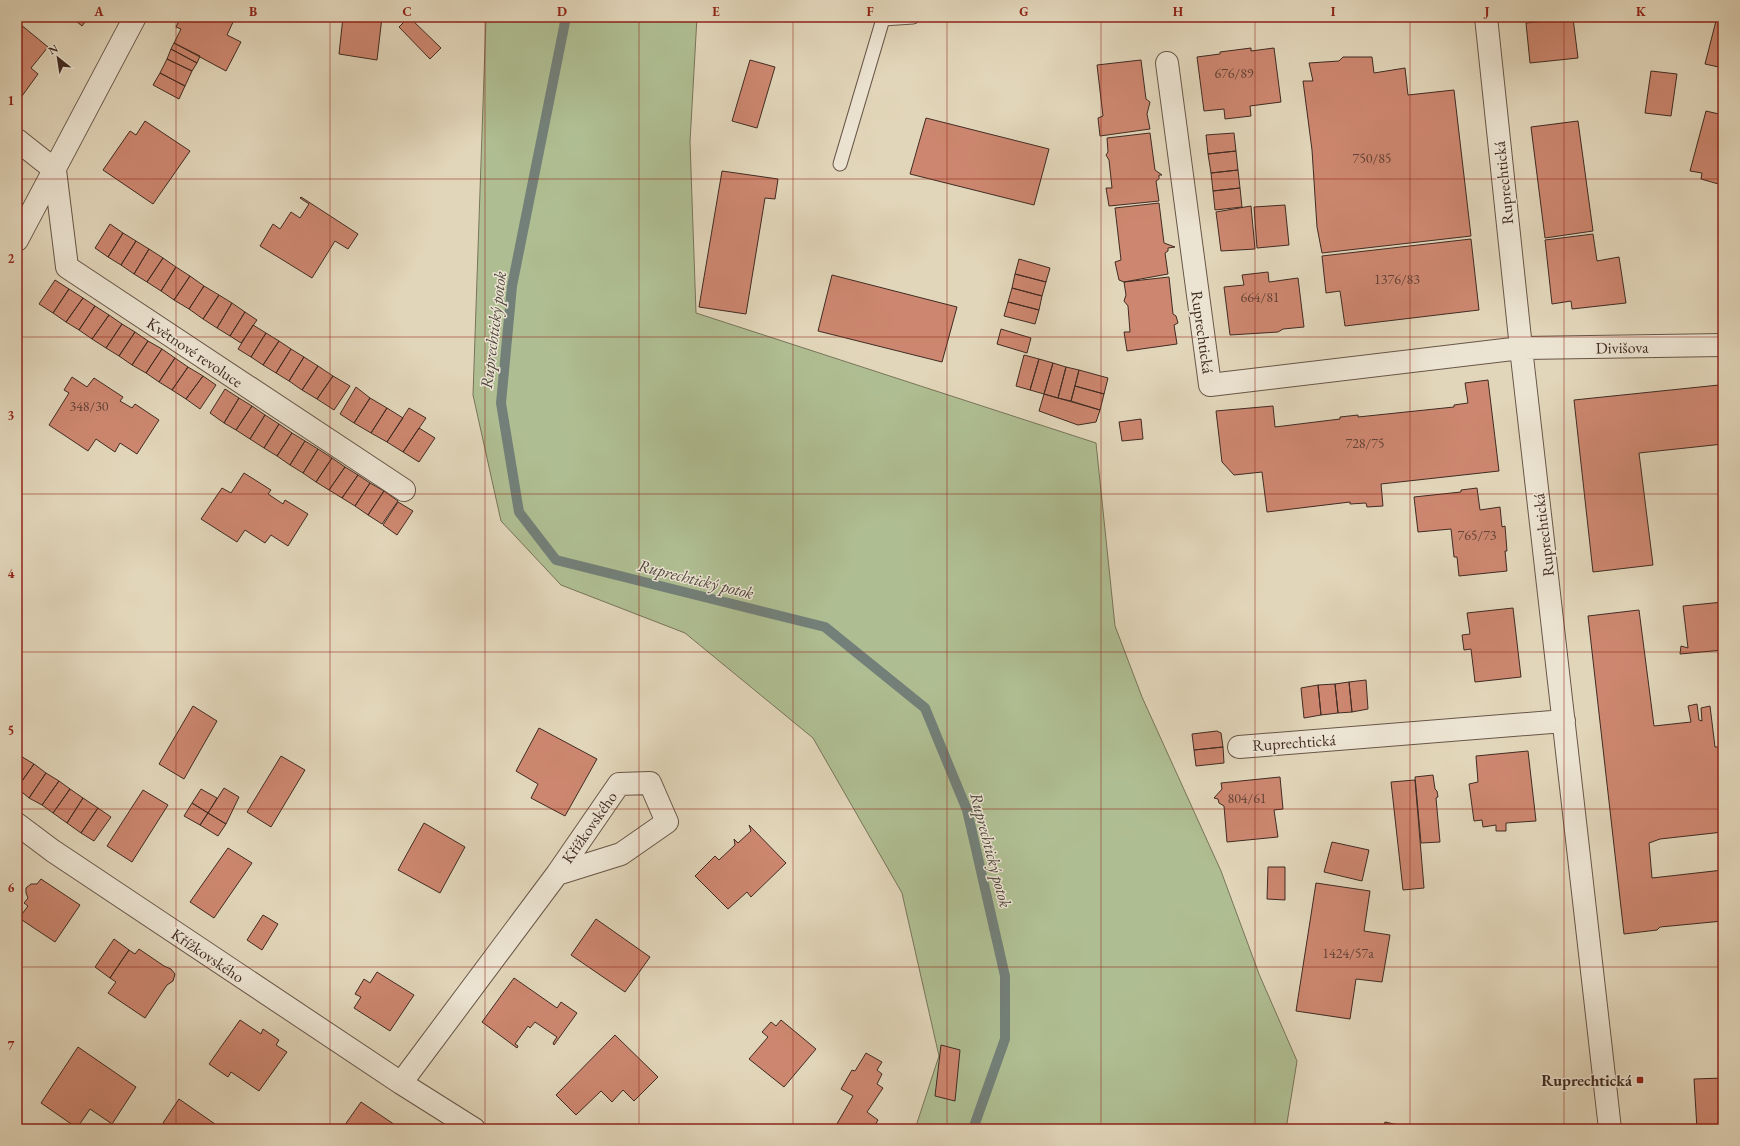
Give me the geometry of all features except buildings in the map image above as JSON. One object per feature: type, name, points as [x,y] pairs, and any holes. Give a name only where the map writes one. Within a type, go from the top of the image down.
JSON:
[{"type":"street","points":[[17,240],[134,17]]},
{"type":"street","name":"Ruprechtická","points":[[1486,17],[1521,348],[1610,1129]]},
{"type":"street","name":"Ruprechtická","points":[[1167,63],[1210,385],[1521,348]]},
{"type":"street","points":[[17,140],[55,170]]},
{"type":"street","name":"Květnové revoluce","points":[[55,170],[67,267],[404,490]]},
{"type":"street","name":"Divišova","points":[[1521,348],[1723,345]]},
{"type":"street","name":"Ruprechtická","points":[[1239,746],[1564,721]]},
{"type":"street","name":"Křížkovského","points":[[400,1083],[557,874],[619,784],[650,783],[667,822],[621,854],[557,874]]},
{"type":"street","name":"Křížkovského","points":[[17,824],[59,855],[400,1083],[474,1129]]},
{"type":"lane","points":[[840,164],[883,19],[914,17]]},
{"type":"green space","points":[[486,17],[697,17],[690,142],[696,313],[1096,443],[1115,626],[1142,697],[1221,871],[1259,974],[1297,1061],[1286,1129],[915,1129],[939,1056],[902,893],[813,738],[685,633],[561,585],[501,521],[473,395]]},
{"type":"waterway","name":"Ruprechtický potok","points":[[566,17],[512,286],[501,403],[519,512],[556,560],[825,627],[925,708],[967,810],[1005,976],[1005,1039],[973,1129]]},
{"type":"place","name":"Ruprechtická","points":[[1640,1080]]}]
